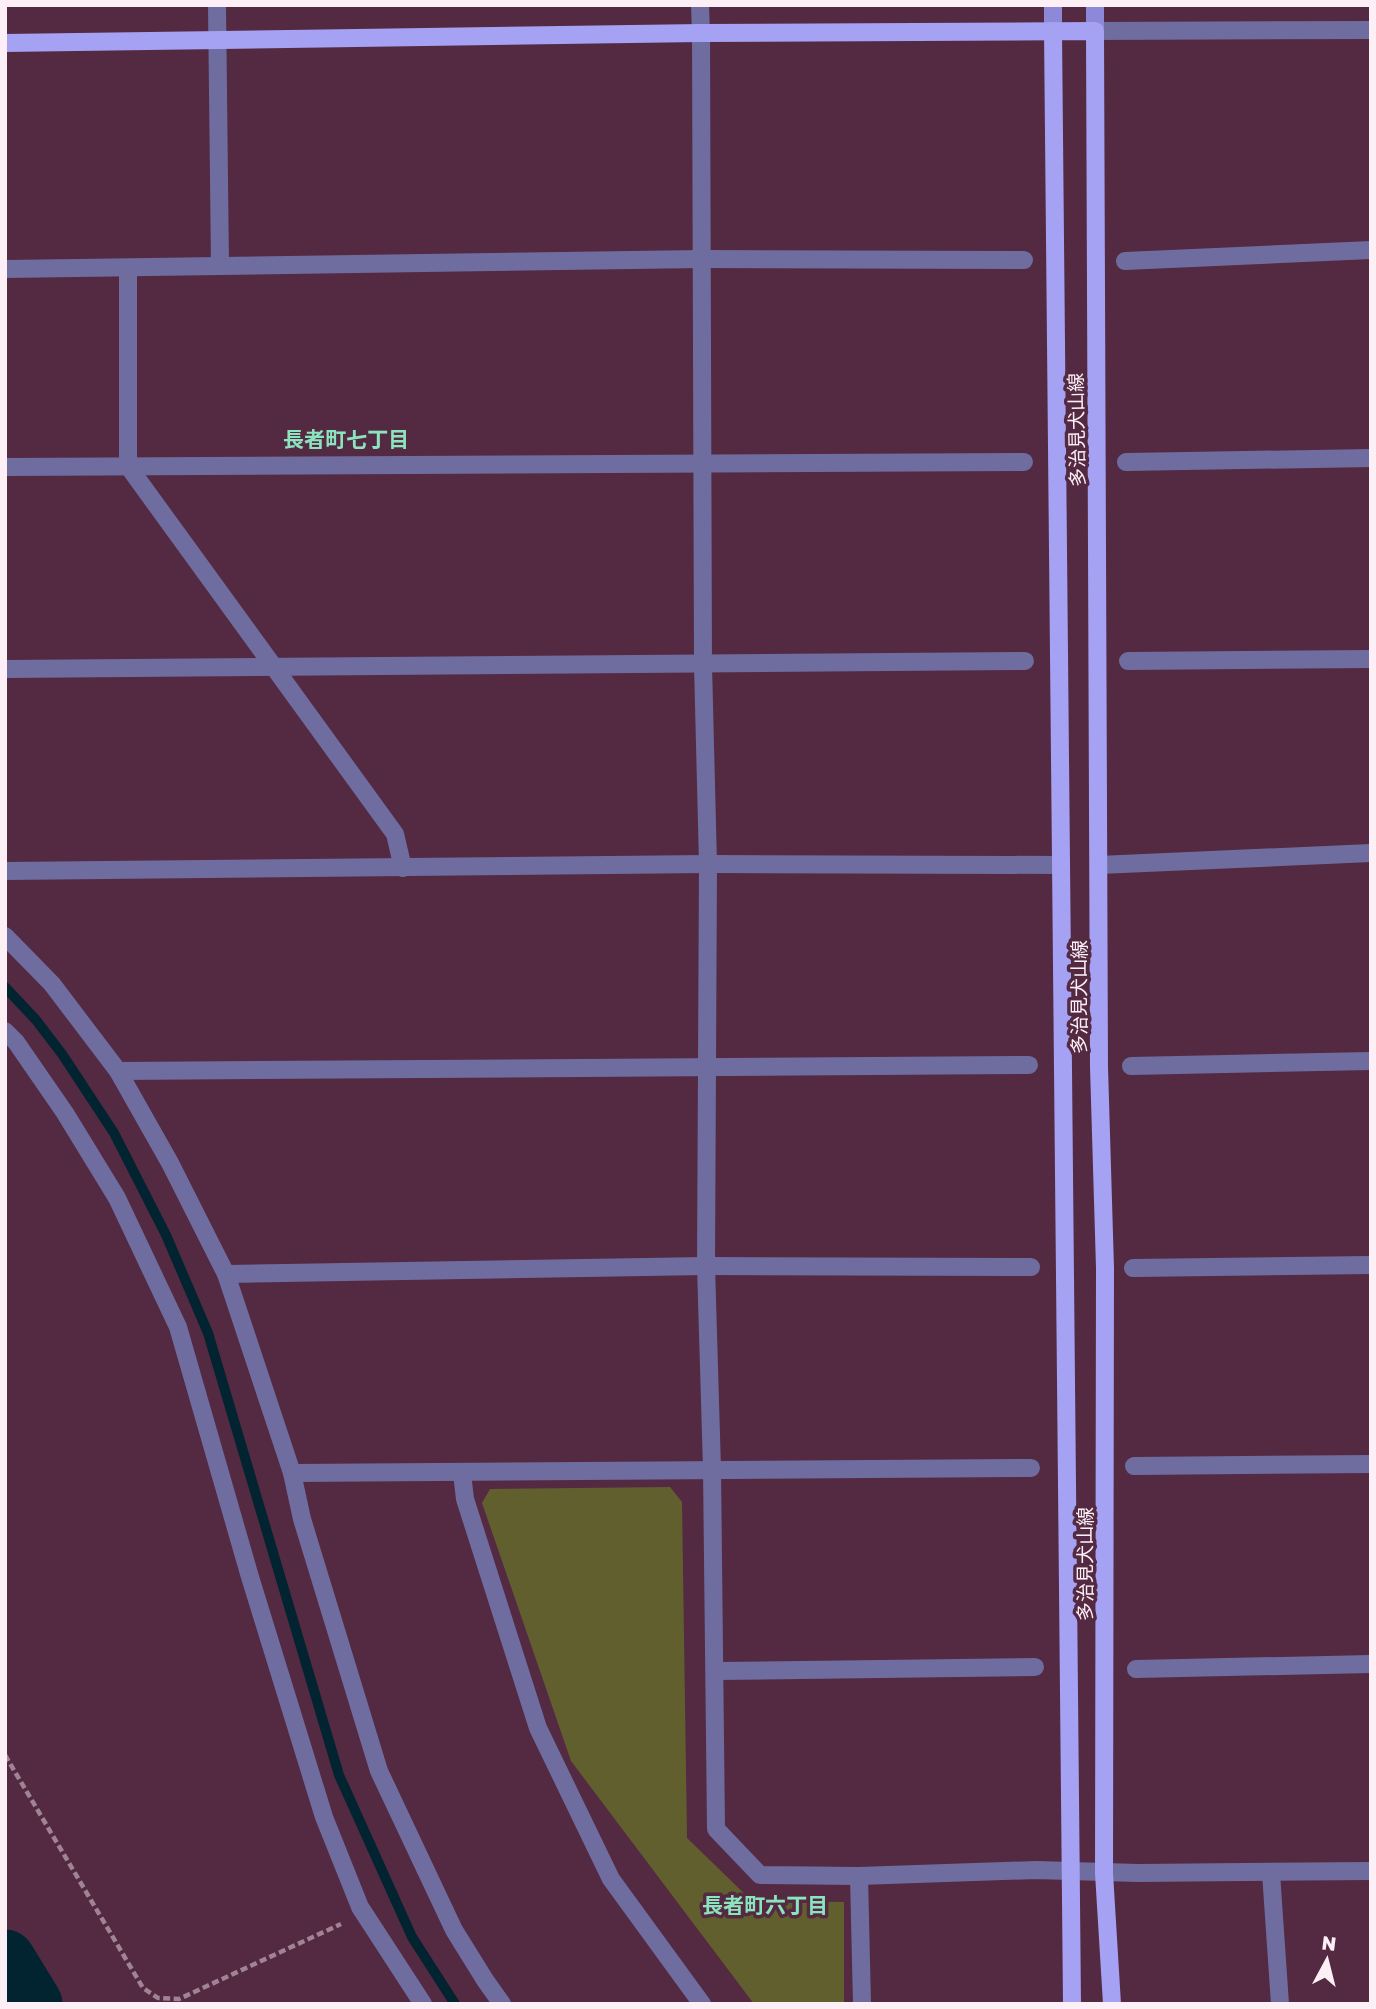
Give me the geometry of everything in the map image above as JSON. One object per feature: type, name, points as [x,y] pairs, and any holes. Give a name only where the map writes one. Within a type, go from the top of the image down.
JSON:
[{"type":"main road","points":[[1053,5],[1054,31]]},
{"type":"main road","points":[[5,43],[701,33],[1095,31],[1095,5]]},
{"type":"main road","name":"多治見犬山線","points":[[1054,31],[1072,2004]]},
{"type":"main road","name":"多治見犬山線","points":[[1095,31],[1099,1067],[1105,1268],[1104,1873],[1112,2004]]},
{"type":"street","points":[[217,5],[220,266]]},
{"type":"street","points":[[700,5],[703,665],[708,864],[706,1266],[716,1671],[716,1829],[760,1875],[859,1876],[1036,1870],[1104,1873],[1371,1871]]},
{"type":"street","points":[[1095,31],[1371,30]]},
{"type":"street","points":[[1125,261],[1371,250]]},
{"type":"street","points":[[5,269],[702,260],[1024,260]]},
{"type":"street","points":[[128,269],[128,466],[395,834],[403,868]]},
{"type":"street","points":[[1126,462],[1371,458]]},
{"type":"street","points":[[5,467],[1024,462]]},
{"type":"street","points":[[1128,662],[1371,659]]},
{"type":"street","points":[[5,669],[1025,662]]},
{"type":"street","points":[[1098,865],[1371,853]]},
{"type":"street","points":[[5,871],[708,864],[1061,865]]},
{"type":"street","points":[[5,936],[52,984],[118,1070],[170,1163],[226,1274],[292,1473],[302,1519],[379,1771],[454,1930],[502,2004]]},
{"type":"street","points":[[5,1031],[16,1042],[65,1113],[117,1198],[178,1327],[250,1577],[324,1817],[364,1913],[423,2004]]},
{"type":"street","points":[[1132,1066],[1371,1061]]},
{"type":"street","points":[[118,1070],[1029,1065]]},
{"type":"street","points":[[1133,1268],[1371,1265]]},
{"type":"street","points":[[226,1274],[706,1266],[1031,1267]]},
{"type":"street","points":[[1134,1466],[1371,1464]]},
{"type":"street","points":[[292,1473],[1031,1468]]},
{"type":"street","points":[[462,1473],[465,1499],[538,1728],[611,1879],[702,2004]]},
{"type":"street","points":[[1136,1669],[1371,1664]]},
{"type":"street","points":[[716,1671],[1035,1667]]},
{"type":"street","points":[[1271,1873],[1280,2004]]},
{"type":"street","points":[[859,1876],[862,2004]]},
{"type":"path","points":[[5,1755],[143,1988],[158,1998],[179,1999],[364,1913]]},
{"type":"shaded area","points":[[670,1487],[682,1502],[687,1838],[752,1901],[844,1902],[844,2004],[754,2004],[571,1761],[482,1503],[490,1489]]},
{"type":"waterway","points":[[5,987],[36,1020],[62,1054],[114,1133],[166,1235],[208,1333],[339,1775],[412,1937],[455,2004]]},
{"type":"waterway","points":[[5,1960],[32,2004]]},
{"type":"district","name":"長者町七丁目","points":[[346,439]]},
{"type":"district","name":"長者町六丁目","points":[[765,1905]]}]
